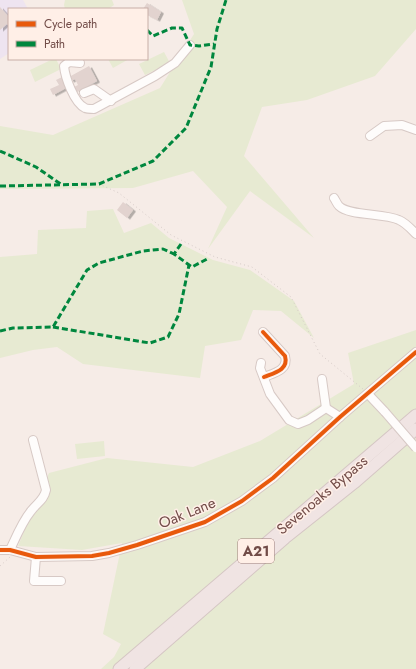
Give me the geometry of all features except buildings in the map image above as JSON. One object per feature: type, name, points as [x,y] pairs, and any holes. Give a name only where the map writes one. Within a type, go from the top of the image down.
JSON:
[{"type":"highway","name":"Sevenoaks Bypass","points":[[120,669],[416,415]]},
{"type":"highway","name":"Sevenoaks Bypass","points":[[135,669],[286,538],[416,429]]},
{"type":"street","points":[[80,63],[69,62],[64,66],[64,73],[74,97],[78,102],[85,108],[94,109],[111,101],[175,63],[190,45]]},
{"type":"street","points":[[84,93],[94,89],[111,101]]},
{"type":"street","points":[[370,136],[384,126],[402,125],[416,130]]},
{"type":"street","points":[[334,198],[340,207],[348,211],[388,216],[398,219],[416,234]]},
{"type":"street","points":[[263,332],[285,356],[286,360],[284,368],[264,377]]},
{"type":"street","name":"Oak Lane","points":[[0,550],[13,551],[36,557],[76,557],[110,553],[206,522],[242,501],[273,478],[340,417],[416,352]]},
{"type":"street","points":[[261,363],[260,368],[270,394],[289,420],[298,424],[308,420],[326,408]]},
{"type":"street","points":[[322,379],[326,408],[340,417]]},
{"type":"street","points":[[368,394],[416,448]]},
{"type":"street","points":[[13,551],[20,529],[31,510],[45,496],[46,490],[33,440]]},
{"type":"street","points":[[36,557],[34,581],[60,581]]},
{"type":"path","points":[[99,184],[123,196],[171,235],[215,257],[252,267],[275,284],[291,297],[320,354],[368,394]]},
{"type":"path","points":[[0,566],[13,551]]},
{"type":"shaded area","points":[[0,0],[23,0],[27,8],[8,8],[8,54],[0,59]]},
{"type":"green space","points":[[65,0],[112,0],[114,5],[110,8],[65,8]]},
{"type":"green space","points":[[182,0],[416,0],[416,29],[375,76],[307,100],[262,107],[244,156],[314,238],[250,191],[208,249],[227,207],[193,171],[133,188],[0,189],[0,126],[53,135],[160,88],[194,34]]},
{"type":"green space","points":[[164,52],[170,63],[145,75],[139,64]]},
{"type":"green space","points":[[51,60],[56,60],[61,69],[35,82],[30,70]]},
{"type":"green space","points":[[109,60],[127,60],[113,68]]},
{"type":"green space","points":[[113,209],[124,233],[151,223],[169,238],[213,260],[250,270],[294,301],[314,338],[281,311],[253,310],[241,340],[205,346],[200,378],[83,364],[57,347],[33,350],[0,358],[0,257],[37,254],[38,230],[86,228],[87,211]]},
{"type":"green space","points":[[416,330],[416,669],[101,669],[114,657],[121,644],[103,634],[122,543],[82,550],[18,546],[49,473],[107,458],[193,467],[260,441],[354,384],[348,353]]},
{"type":"green space","points":[[104,441],[105,456],[77,459],[75,444]]},
{"type":"marked path","points":[[0,186],[99,184],[153,161],[186,128],[211,67],[217,29],[226,0]]},
{"type":"marked path","points":[[148,31],[153,36],[172,28],[182,28],[190,45],[199,46],[214,44]]},
{"type":"marked path","points":[[0,151],[36,167],[62,185]]},
{"type":"marked path","points":[[181,244],[174,254],[192,267],[209,258]]},
{"type":"marked path","points":[[0,331],[13,328],[53,327],[87,270],[99,263],[143,251],[163,249],[174,254]]},
{"type":"marked path","points":[[53,327],[150,343],[168,337],[179,314],[189,265]]},
{"type":"cycle path","points":[[263,332],[285,356],[286,361],[283,368],[264,377]]},
{"type":"cycle path","points":[[0,550],[10,550],[36,557],[92,556],[137,545],[205,522],[242,501],[273,478],[340,417],[416,352]]}]
